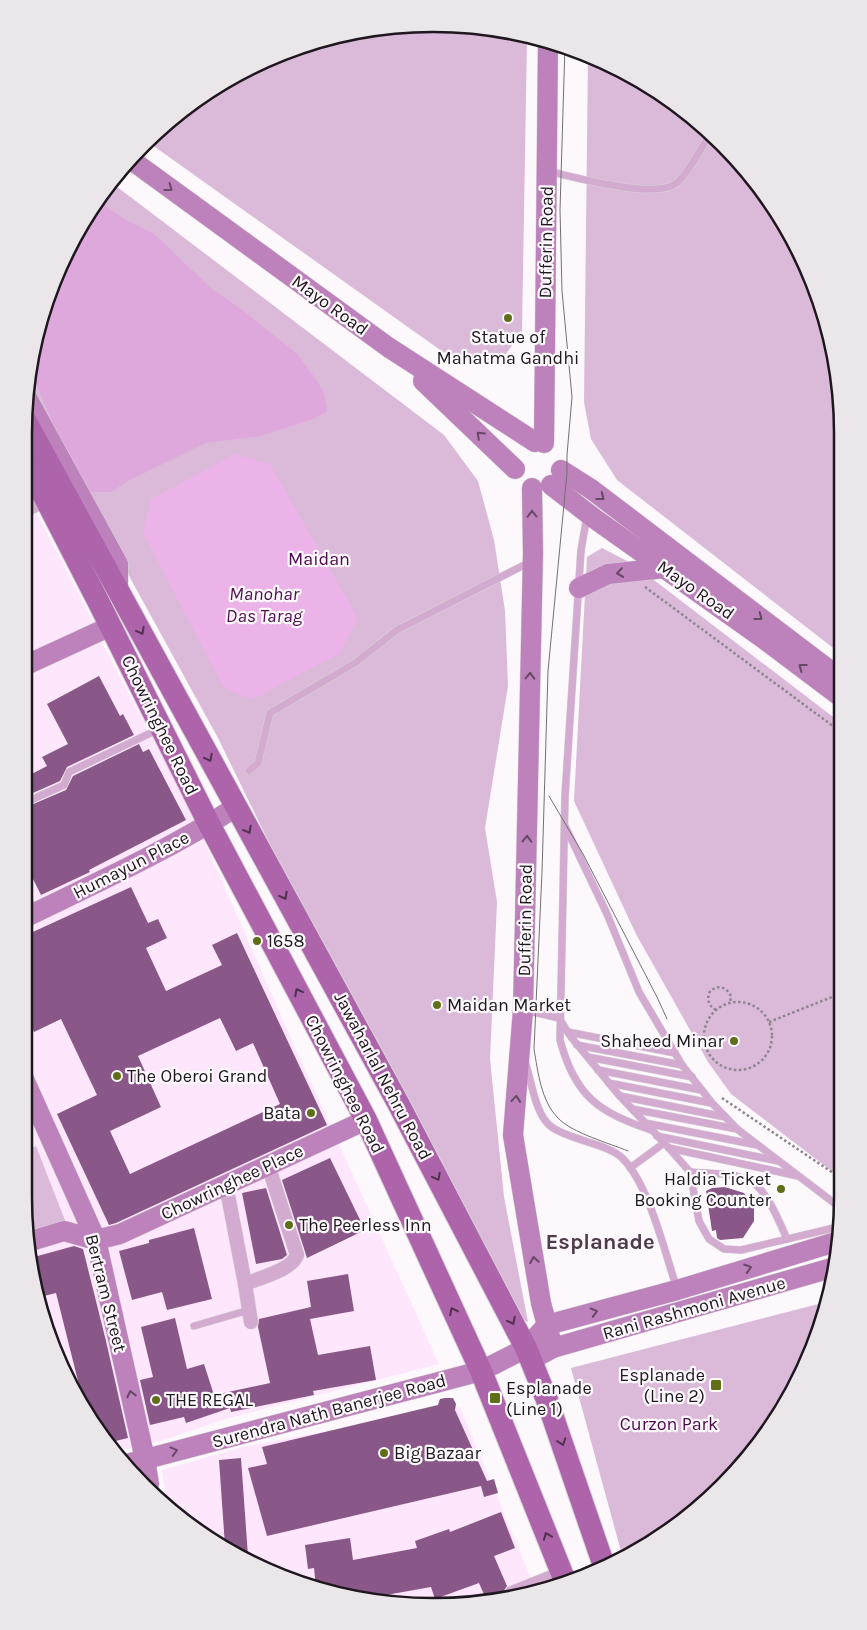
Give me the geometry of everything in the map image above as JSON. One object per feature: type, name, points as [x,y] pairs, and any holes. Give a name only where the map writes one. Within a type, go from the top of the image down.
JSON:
[{"type":"main road","name":"Dufferin Road","points":[[540,442],[547,171],[548,50]]},
{"type":"main road","name":"Mayo Road","points":[[137,164],[388,347],[540,442]]},
{"type":"main road","points":[[388,347],[515,469],[521,481],[548,481],[559,455],[550,445],[540,442],[525,446],[520,450],[515,462],[515,469]]},
{"type":"main road","points":[[33,409],[118,564],[118,588]]},
{"type":"main road","points":[[32,436],[68,520]]},
{"type":"main road","points":[[32,470],[68,520]]},
{"type":"main road","name":"Dufferin Road","points":[[548,481],[532,560],[523,1010],[513,1135],[541,1303],[552,1348]]},
{"type":"main road","name":"Mayo Road","points":[[548,481],[587,513],[764,639],[834,692]]},
{"type":"main road","name":"Mayo Road","points":[[548,481],[591,489],[834,673]]},
{"type":"main road","points":[[32,509],[81,586],[98,601]]},
{"type":"main road","name":"Chowringhee Road","points":[[68,520],[118,588],[236,807]]},
{"type":"main road","name":"Chowringhee Road","points":[[68,520],[98,601],[161,728],[209,824],[366,1120],[483,1377],[563,1576]]},
{"type":"main road","points":[[579,588],[608,574],[665,568]]},
{"type":"main road","points":[[32,662],[111,626]]},
{"type":"main road","name":"Humayun Place","points":[[32,914],[148,858],[236,807]]},
{"type":"main road","name":"Jawaharlal Nehru Road","points":[[236,807],[393,1094],[529,1354]]},
{"type":"main road","name":"Bertram Street","points":[[32,1097],[96,1240],[136,1461]]},
{"type":"main road","name":"Chowringhee Place","points":[[96,1240],[120,1234],[366,1120]]},
{"type":"main road","points":[[35,1240],[64,1231],[96,1240]]},
{"type":"main road","points":[[602,1560],[547,1400],[529,1354],[546,1325],[680,1300],[832,1244]]},
{"type":"main road","name":"Rani Rashmoni Avenue","points":[[529,1354],[552,1348],[680,1300],[828,1268]]},
{"type":"main road","name":"Surendra Nath Banerjee Road","points":[[136,1461],[483,1377],[529,1354]]},
{"type":"street","points":[[245,1284],[286,1268],[295,1260],[297,1255],[268,1165]]},
{"type":"street","points":[[226,1185],[250,1316]]},
{"type":"lane","points":[[547,171],[642,190],[662,190],[677,183],[706,140]]},
{"type":"lane","points":[[587,513],[581,550],[564,823],[560,1040],[565,1062],[577,1085],[599,1107],[621,1120],[651,1130]]},
{"type":"lane","points":[[249,771],[258,763],[270,713],[355,663],[397,630],[532,560]]},
{"type":"lane","points":[[32,799],[64,785],[69,772],[161,728]]},
{"type":"lane","points":[[564,823],[607,914],[639,992],[682,1065],[701,1090],[737,1130],[834,1203]]},
{"type":"lane","points":[[523,1010],[560,1018],[577,1045],[598,1070],[690,1172],[698,1221],[709,1240],[724,1249],[741,1250],[833,1228]]},
{"type":"lane","points":[[568,1032],[675,1052]]},
{"type":"lane","points":[[577,1045],[682,1065]]},
{"type":"lane","points":[[520,1048],[537,1106],[545,1122],[551,1128],[564,1134],[609,1149],[620,1156],[640,1183],[648,1200],[680,1300]]},
{"type":"lane","points":[[588,1057],[692,1078]]},
{"type":"lane","points":[[598,1070],[701,1090]]},
{"type":"lane","points":[[609,1083],[712,1103]]},
{"type":"lane","points":[[620,1096],[724,1117]]},
{"type":"lane","points":[[632,1109],[737,1130]]},
{"type":"lane","points":[[645,1123],[759,1146]]},
{"type":"lane","points":[[657,1136],[781,1162]]},
{"type":"lane","points":[[630,1168],[667,1145],[800,1176]]},
{"type":"lane","points":[[690,1172],[732,1175],[753,1183],[770,1203],[787,1239]]},
{"type":"lane","points":[[194,1326],[250,1316]]},
{"type":"path","points":[[642,585],[834,727]]},
{"type":"path","points":[[716,1010],[712,1008],[708,1001],[710,993],[715,988],[727,989],[731,996],[730,1003]]},
{"type":"path","points":[[769,1022],[834,995]]},
{"type":"path","points":[[742,1002],[753,1006],[769,1022],[772,1032],[771,1043],[761,1062],[752,1068],[730,1070],[722,1067],[711,1058],[705,1047],[703,1037],[709,1017],[716,1010],[730,1003],[742,1002]]},
{"type":"path","points":[[715,1094],[834,1174]]},
{"type":"shaded area","points":[[104,205],[124,219],[154,234],[211,288],[241,309],[296,353],[324,393],[327,411],[313,419],[261,436],[206,443],[128,481],[111,492],[81,492],[36,383],[46,330],[63,280],[86,233]]},
{"type":"shaded area","points":[[32,504],[96,627],[32,655]]},
{"type":"shaded area","points":[[100,639],[193,815],[297,1052],[439,1364],[225,1419],[161,1441],[123,1450],[86,1397],[63,1350],[46,1300],[40,1275],[33,1223],[32,669]]},
{"type":"shaded area","points":[[460,1407],[534,1585],[512,1590],[460,1597],[407,1597],[355,1590],[330,1584],[280,1567],[256,1556],[211,1530],[169,1498],[165,1494],[162,1470],[242,1447]]},
{"type":"green space","points":[[434,32],[486,36],[527,44],[522,331],[501,361],[476,365],[443,352],[154,146],[189,115],[233,86],[280,63],[330,46],[381,36]]},
{"type":"green space","points":[[588,63],[634,86],[656,100],[678,115],[717,150],[752,189],[767,211],[781,233],[804,280],[821,330],[827,355],[834,407],[834,649],[617,480],[591,439],[584,402]]},
{"type":"green space","name":"Maidan","points":[[117,187],[444,435],[478,481],[494,540],[505,611],[508,686],[485,828],[497,902],[490,1059],[504,1197],[528,1322],[497,1309],[218,738],[34,402],[40,355],[46,330],[63,280],[86,233]]},
{"type":"green space","points":[[602,548],[633,564],[834,718],[834,1173],[731,1094],[708,1062],[636,934],[574,801],[587,557]]},
{"type":"green space","points":[[36,1146],[66,1223],[34,1230],[32,1148]]},
{"type":"green space","name":"Curzon Park","points":[[820,1304],[804,1350],[793,1374],[781,1397],[752,1441],[717,1480],[678,1515],[621,1551],[571,1368]]},
{"type":"water","name":"Manohar Das Tarag","points":[[235,454],[270,464],[358,618],[340,653],[252,700],[223,687],[143,533],[151,499]]},
{"type":"building","points":[[99,676],[120,716],[123,714],[134,735],[67,767],[60,781],[32,793],[32,774],[47,766],[42,757],[68,744],[47,704]]},
{"type":"building","points":[[139,744],[143,752],[149,749],[186,820],[89,870],[90,872],[41,895],[32,877],[32,805],[66,790],[73,776]]},
{"type":"building","name":"The Oberoi Grand","points":[[131,887],[148,923],[158,919],[167,938],[146,948],[166,991],[222,965],[212,945],[237,933],[327,1125],[109,1225],[57,1114],[97,1095],[61,1019],[34,1032],[32,1028],[32,932]],"holes":[[[220,1018],[236,1051],[253,1043],[280,1104],[130,1174],[110,1131],[161,1107],[138,1056]]]},
{"type":"building","points":[[330,1158],[365,1230],[307,1258],[282,1180]]},
{"type":"building","points":[[725,1187],[744,1193],[754,1206],[754,1221],[743,1238],[720,1240],[717,1238],[716,1230],[712,1231],[706,1191],[712,1188]]},
{"type":"building","points":[[266,1188],[287,1255],[282,1259],[256,1264],[242,1193]]},
{"type":"building","points":[[194,1228],[212,1299],[167,1310],[162,1292],[132,1300],[119,1251],[149,1243],[149,1240]]},
{"type":"building","points":[[74,1246],[83,1249],[128,1438],[115,1441],[78,1382],[56,1293],[45,1296],[37,1256]]},
{"type":"building","points":[[348,1274],[354,1311],[310,1319],[318,1355],[370,1346],[376,1380],[313,1391],[314,1395],[231,1412],[230,1408],[186,1423],[184,1417],[150,1425],[140,1380],[153,1377],[141,1327],[175,1318],[187,1369],[204,1364],[214,1395],[270,1383],[258,1327],[259,1319],[311,1307],[307,1281]]},
{"type":"building","points":[[453,1398],[456,1404],[455,1410],[487,1481],[494,1479],[498,1493],[484,1497],[481,1486],[267,1536],[248,1468],[267,1464],[262,1447],[438,1405],[440,1399]]},
{"type":"building","points":[[241,1458],[248,1552],[224,1539],[219,1460]]},
{"type":"building","points":[[501,1512],[515,1548],[494,1556],[507,1586],[503,1591],[484,1594],[479,1583],[438,1598],[435,1598],[431,1587],[388,1595],[355,1590],[315,1579],[314,1568],[308,1569],[305,1545],[350,1538],[353,1560],[417,1548],[415,1541],[449,1529],[450,1532]]},
{"type":"tram line","points":[[565,55],[560,210],[562,291],[572,397],[567,473],[548,671],[534,1049],[544,1095],[558,1118],[581,1133],[628,1151]]},
{"type":"tram line","points":[[549,796],[583,854],[667,1019]]},
{"type":"place","name":"Statue of Mahatma Gandhi","points":[[508,318]]},
{"type":"place","name":"1658","points":[[257,941]]},
{"type":"place","name":"Maidan Market","points":[[437,1005]]},
{"type":"place","name":"Shaheed Minar","points":[[734,1041]]},
{"type":"place","name":"The Oberoi Grand","points":[[117,1076]]},
{"type":"place","name":"Bata","points":[[311,1113]]},
{"type":"place","name":"Haldia Ticket Booking Counter","points":[[781,1189]]},
{"type":"place","name":"The Peerless Inn","points":[[289,1225]]},
{"type":"place","name":"Esplanade (Line 2)","points":[[716,1385]]},
{"type":"place","name":"Esplanade (Line 1)","points":[[495,1398]]},
{"type":"place","name":"THE REGAL","points":[[156,1400]]},
{"type":"place","name":"Big Bazaar","points":[[384,1453]]},
{"type":"district","name":"Esplanade","points":[[600,1242]]}]
